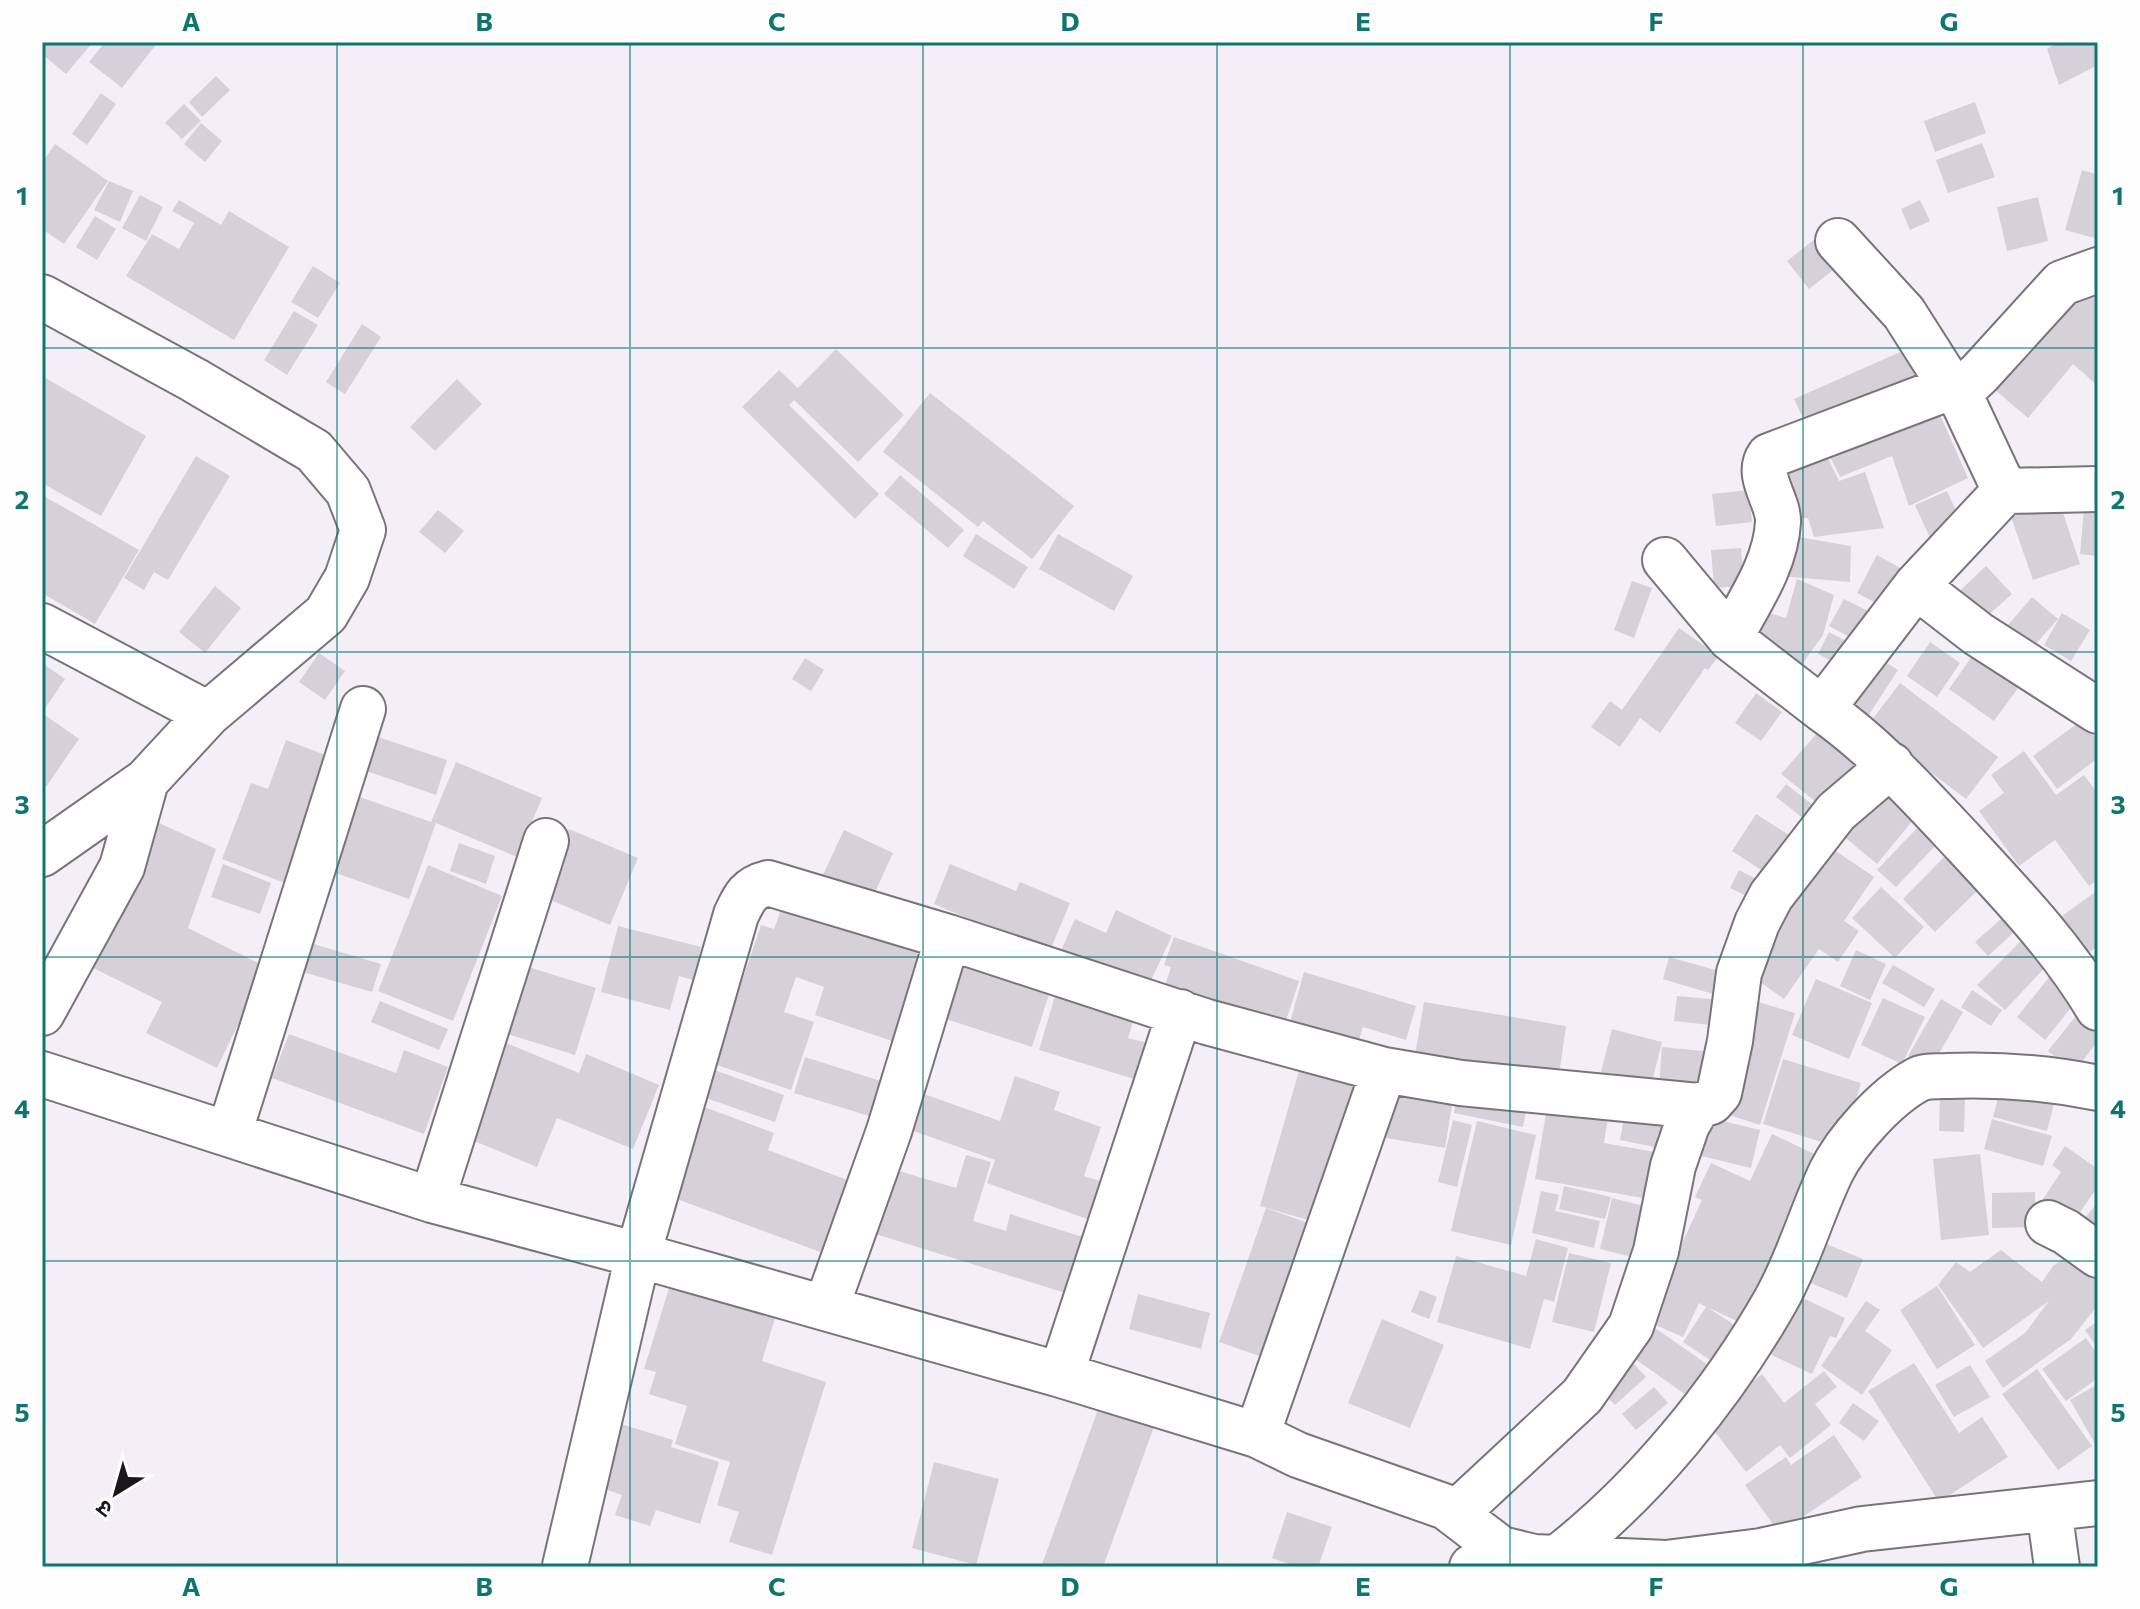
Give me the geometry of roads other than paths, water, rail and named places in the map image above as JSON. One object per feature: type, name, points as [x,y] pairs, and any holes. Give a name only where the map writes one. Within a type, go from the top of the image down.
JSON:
[{"type":"street","points":[[1838,241],[1904,313],[1955,390],[2005,491]]},
{"type":"street","points":[[1730,638],[1771,561],[1778,520],[1764,470],[1769,456],[1955,390],[1980,373],[2062,283],[2098,270]]},
{"type":"street","points":[[42,297],[194,380],[314,451],[348,491],[363,530],[347,578],[326,614],[208,714],[146,781],[42,854]]},
{"type":"street","points":[[1822,709],[1916,586],[2005,491],[2098,489]]},
{"type":"street","points":[[1665,560],[1730,638],[1848,728],[1891,765],[2010,892],[2077,973],[2098,1008]]},
{"type":"street","points":[[1916,586],[1978,634],[2098,711]]},
{"type":"street","points":[[42,626],[208,714]]},
{"type":"street","points":[[229,1134],[363,709]]},
{"type":"street","points":[[568,1567],[638,1255],[736,915],[748,892],[756,886],[768,883],[1180,1012],[1384,1070],[1461,1083],[1698,1106],[1711,1102],[1719,1093],[1739,973],[1757,923],[1771,896],[1836,812],[1891,765]]},
{"type":"street","points":[[42,1013],[122,867],[146,781]]},
{"type":"street","points":[[432,1200],[546,841]]},
{"type":"street","points":[[826,1308],[889,1131],[948,937]]},
{"type":"street","points":[[1061,1375],[1180,1012]]},
{"type":"street","points":[[1257,1435],[1384,1070]]},
{"type":"street","points":[[42,1074],[432,1200],[826,1308],[1257,1435],[1298,1455],[1446,1507],[1455,1514],[1487,1558],[1666,1563],[1761,1551],[1862,1529],[2098,1503]]},
{"type":"street","points":[[1557,1558],[1593,1530],[1675,1444],[1730,1374],[1777,1299],[1807,1235],[1832,1170],[1873,1113],[1920,1078],[1986,1074],[2098,1088]]},
{"type":"street","points":[[1455,1514],[1582,1396],[1631,1326],[1656,1251],[1673,1166],[1687,1125],[1698,1106]]},
{"type":"street","points":[[2048,1223],[2098,1255]]},
{"type":"street","points":[[2049,1509],[2057,1567]]}]
